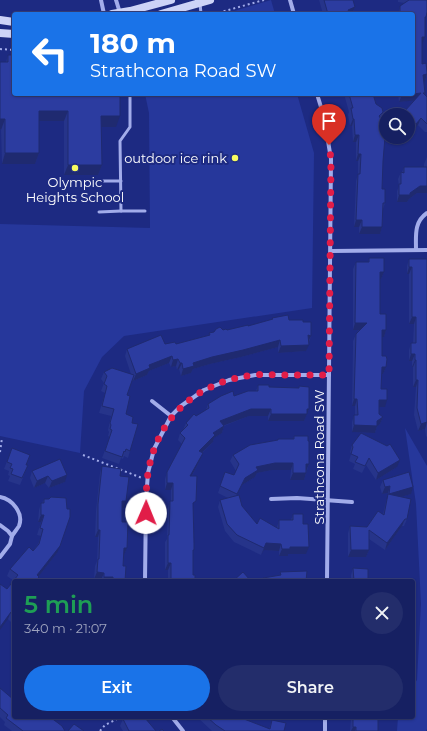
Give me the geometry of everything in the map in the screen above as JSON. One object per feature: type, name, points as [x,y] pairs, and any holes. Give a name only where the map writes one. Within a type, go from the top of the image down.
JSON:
[{"type":"street","points":[[101,0],[104,12]]},
{"type":"street","points":[[116,0],[117,12]]},
{"type":"street","points":[[125,12],[171,0]]},
{"type":"street","points":[[168,12],[210,0]]},
{"type":"street","points":[[290,0],[293,12]]},
{"type":"street","points":[[0,20],[12,22]]},
{"type":"street","points":[[0,33],[12,34]]},
{"type":"street","name":"Strathcona Road SW","points":[[318,96],[324,118],[331,159],[329,501],[327,579]]},
{"type":"street","points":[[416,249],[417,224],[427,213]]},
{"type":"street","points":[[331,251],[427,250]]},
{"type":"street","points":[[145,579],[147,480],[154,449],[171,416],[181,406],[204,390],[229,380],[255,375],[329,375]]},
{"type":"street","points":[[152,401],[171,416]]},
{"type":"street","points":[[0,497],[12,503],[18,511],[19,516],[19,526],[12,536],[10,544],[0,557]]},
{"type":"street","points":[[271,499],[297,498],[352,502]]},
{"type":"street","points":[[0,525],[12,536]]},
{"type":"street","points":[[174,719],[183,731]]},
{"type":"street","points":[[325,719],[325,731]]},
{"type":"lane","points":[[200,3],[201,12]]},
{"type":"lane","points":[[121,212],[120,141],[130,127],[130,96]]},
{"type":"lane","points":[[99,180],[121,181]]},
{"type":"lane","points":[[99,212],[145,211]]},
{"type":"path","points":[[221,12],[264,0]]},
{"type":"path","points":[[0,49],[12,50]]},
{"type":"path","points":[[0,452],[2,438]]},
{"type":"path","points":[[83,455],[147,480]]},
{"type":"path","points":[[100,731],[105,725],[117,719]]},
{"type":"shaded area","points":[[271,0],[274,12],[231,12]]},
{"type":"shaded area","points":[[145,96],[298,96],[314,153],[312,308],[124,336],[102,357],[84,391],[80,453],[0,436],[0,224],[150,228],[149,113]]},
{"type":"shaded area","points":[[405,428],[427,466],[427,729],[426,731],[397,731],[398,719],[415,719],[415,683],[417,680],[421,604],[416,504]]},
{"type":"building","points":[[324,0],[353,0],[355,7],[348,10],[349,12],[327,12]]},
{"type":"building","points":[[409,0],[427,0],[425,37],[422,37],[422,64],[426,63],[427,72],[427,74],[423,75],[425,93],[423,93],[427,97],[427,124],[421,118],[416,124],[415,108],[408,108],[421,93],[415,94],[415,12],[400,12],[400,6]]},
{"type":"building","points":[[8,55],[12,55],[12,96],[120,96],[120,116],[101,116],[102,165],[68,165],[68,111],[39,111],[39,153],[5,153],[5,119],[0,119],[0,62],[8,62]]},
{"type":"building","points":[[350,96],[374,96],[376,104],[382,108],[379,108],[379,144],[384,144],[382,189],[385,189],[385,203],[383,203],[382,227],[362,227],[362,220],[356,220],[358,174],[360,174],[361,154],[358,154],[359,135],[355,135],[354,119],[351,108],[353,108]]},
{"type":"building","points":[[404,167],[427,167],[427,186],[420,186],[410,193],[410,195],[399,195],[401,172],[404,173]]},
{"type":"building","points":[[369,258],[384,258],[384,272],[380,272],[380,314],[386,314],[386,330],[382,330],[382,356],[386,356],[387,359],[386,367],[382,367],[381,389],[387,389],[387,400],[379,400],[379,414],[383,417],[377,421],[377,426],[354,425],[354,415],[358,415],[357,399],[354,399],[356,334],[367,323],[355,323],[356,262],[369,262]]},
{"type":"building","points":[[409,259],[427,259],[427,422],[421,424],[417,408],[418,380],[416,380],[416,360],[415,354],[411,354],[411,343],[416,343],[416,317],[412,317],[412,267],[409,267]]},
{"type":"building","points":[[288,315],[289,320],[303,320],[303,322],[311,322],[311,336],[308,335],[309,345],[281,346],[280,340],[212,357],[193,363],[194,366],[183,369],[182,363],[180,363],[178,359],[173,360],[172,356],[149,365],[150,368],[136,374],[127,349],[161,335],[165,344],[175,342],[176,344],[210,335],[209,333],[214,332],[220,327],[223,330],[227,330]]},
{"type":"building","points":[[112,368],[134,375],[127,395],[130,396],[126,414],[133,417],[132,423],[138,424],[130,451],[126,449],[122,457],[105,451],[112,430],[110,429],[110,423],[114,409],[102,406],[107,386],[104,384],[107,376],[104,372]]},
{"type":"building","points":[[258,385],[269,385],[269,387],[309,387],[309,409],[307,409],[307,414],[271,414],[271,409],[251,409],[220,421],[224,426],[213,433],[215,435],[199,451],[203,453],[190,476],[197,476],[196,501],[193,503],[193,575],[195,575],[195,579],[171,579],[171,563],[168,563],[168,535],[170,501],[173,501],[173,483],[167,483],[167,472],[185,438],[180,433],[188,425],[186,423],[194,414],[196,416],[209,408],[208,404],[221,396],[233,391],[234,396],[248,391],[258,391]]},
{"type":"building","points":[[361,433],[387,446],[390,444],[400,460],[378,473],[369,458],[365,466],[355,462],[358,457],[351,454],[353,447],[352,445]]},
{"type":"building","points":[[294,436],[308,436],[309,464],[306,464],[306,473],[293,473],[293,463],[275,463],[256,467],[258,470],[245,478],[237,494],[220,486],[225,472],[234,475],[239,464],[233,455],[250,445],[278,439],[294,439]]},
{"type":"building","points":[[12,448],[30,455],[26,465],[28,465],[22,478],[11,474],[13,469],[10,468],[12,464],[7,462]]},
{"type":"building","points":[[60,459],[67,475],[52,481],[48,476],[37,481],[32,471]]},
{"type":"building","points":[[102,466],[121,469],[120,476],[129,477],[126,501],[122,501],[122,522],[128,522],[127,548],[124,548],[123,566],[126,566],[125,579],[104,577],[104,573],[97,572],[100,530],[98,530],[98,504]]},
{"type":"building","points":[[409,472],[413,487],[389,494],[390,486],[385,487],[383,480]]},
{"type":"building","points":[[388,494],[411,499],[407,519],[405,519],[387,543],[369,530],[369,550],[351,550],[350,526],[367,527],[378,511],[384,515]]},
{"type":"building","points":[[239,495],[242,506],[257,524],[260,518],[279,529],[279,520],[293,520],[293,514],[303,514],[303,524],[308,524],[309,547],[290,547],[290,549],[282,549],[281,544],[266,543],[264,548],[237,535],[227,524],[220,500]]},
{"type":"building","points":[[51,497],[66,498],[67,509],[70,509],[70,517],[60,546],[37,575],[39,577],[37,579],[15,579],[18,575],[10,569],[29,547],[33,551],[39,544],[43,529],[40,528],[44,515],[41,515],[41,503],[44,503],[44,499],[49,499]]},
{"type":"building","points":[[353,568],[368,569],[368,579],[354,579]]},
{"type":"building","points":[[307,571],[306,579],[263,579],[281,575],[280,572]]},
{"type":"building","points":[[243,572],[249,579],[235,579]]},
{"type":"building","points":[[12,583],[12,613],[11,612],[0,627],[0,584],[7,589]]},
{"type":"building","points":[[0,688],[12,698],[12,719],[53,719],[62,726],[65,731],[23,731],[6,718],[8,715],[0,708]]},
{"type":"building","points":[[123,719],[146,719],[156,731],[129,731]]},
{"type":"building","points":[[209,719],[244,719],[270,729],[272,720],[286,723],[284,731],[225,731]]},
{"type":"building","points":[[353,719],[378,719],[378,731],[356,731],[356,727],[353,727]]},
{"type":"building","points":[[74,724],[84,731],[68,731]]},
{"type":"place","name":"outdoor ice rink","points":[[235,158]]},
{"type":"place","name":"Olympic Heights School","points":[[75,168]]},
{"type":"route","points":[[146,513],[146,486],[154,449],[171,416],[181,406],[204,390],[216,384],[242,377],[255,375],[329,375],[331,251],[331,159],[329,145]]}]
